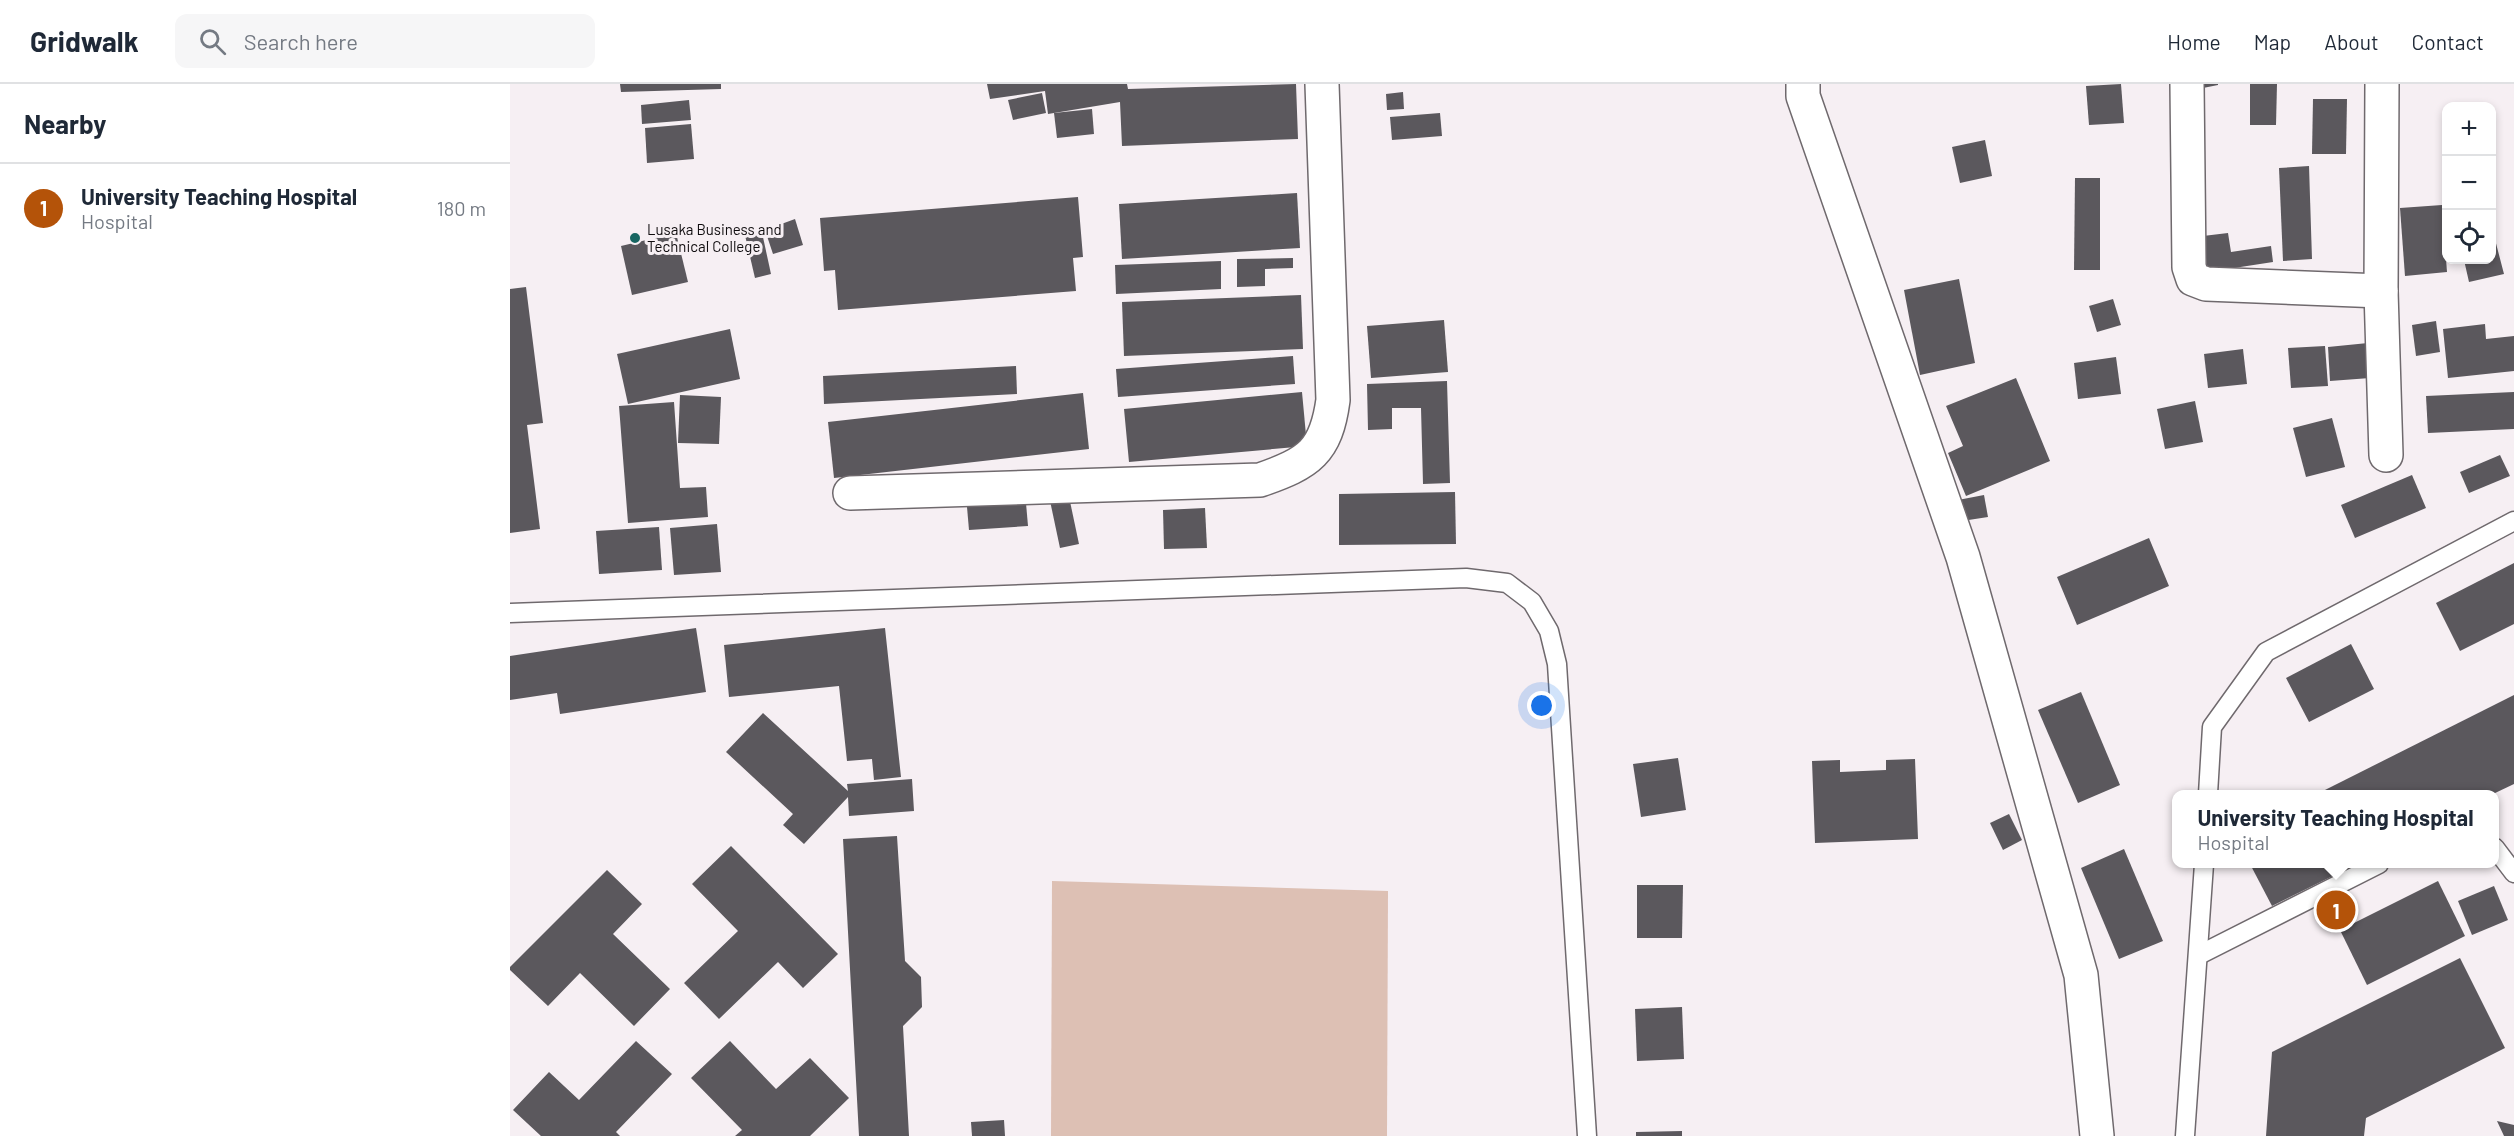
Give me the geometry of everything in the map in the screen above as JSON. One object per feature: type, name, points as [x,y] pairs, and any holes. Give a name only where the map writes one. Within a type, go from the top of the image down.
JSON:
[{"type":"street","points":[[850,493],[1260,480],[1291,469],[1316,451],[1329,424],[1333,400],[1322,84]]},
{"type":"street","points":[[1803,84],[1803,96],[1963,557],[2078,964],[2097,1136]]},
{"type":"street","points":[[2187,84],[2189,267],[2193,279],[2206,284],[2381,291]]},
{"type":"street","points":[[2382,84],[2381,291],[2386,455]]},
{"type":"lane","points":[[2208,790],[2212,727],[2266,652],[2514,521]]},
{"type":"lane","points":[[510,613],[1466,578],[1507,583],[1532,602],[1549,631],[1557,664],[1587,1136]]},
{"type":"lane","points":[[2499,853],[2514,873]]},
{"type":"lane","points":[[2185,1136],[2204,868]]},
{"type":"lane","points":[[2199,955],[2371,868]]},
{"type":"shaded area","points":[[1052,881],[1388,891],[1387,1136],[1051,1136]]},
{"type":"building","points":[[620,84],[721,84],[721,89],[621,92]]},
{"type":"building","points":[[987,84],[1127,84],[1128,89],[1296,84],[1298,139],[1122,146],[1120,102],[1048,114],[1045,91],[990,99]]},
{"type":"building","points":[[2121,84],[2124,123],[2089,125],[2086,86]]},
{"type":"building","points":[[2202,84],[2218,84],[2218,85],[2203,88]]},
{"type":"building","points":[[2250,84],[2277,84],[2276,125],[2250,125]]},
{"type":"building","points":[[1403,92],[1404,109],[1387,110],[1386,94]]},
{"type":"building","points":[[1042,93],[1046,113],[1013,120],[1008,100]]},
{"type":"building","points":[[2313,99],[2347,99],[2346,154],[2312,154]]},
{"type":"building","points":[[689,100],[691,120],[642,124],[641,105]]},
{"type":"building","points":[[1092,109],[1094,134],[1057,138],[1054,113]]},
{"type":"building","points":[[1440,113],[1442,136],[1392,140],[1390,117]]},
{"type":"building","points":[[691,124],[694,159],[647,163],[645,128]]},
{"type":"building","points":[[1985,140],[1992,176],[1960,183],[1952,147]]},
{"type":"building","points":[[2309,166],[2312,259],[2283,261],[2279,168]]},
{"type":"building","points":[[2075,178],[2100,178],[2100,270],[2074,270]]},
{"type":"building","points":[[1297,193],[1300,248],[1122,259],[1119,204]]},
{"type":"building","points":[[1078,197],[1083,257],[1073,258],[1076,291],[838,310],[835,270],[824,271],[820,218]]},
{"type":"building","points":[[2442,205],[2442,264],[2446,264],[2447,272],[2405,276],[2400,208]]},
{"type":"building","points":[[795,219],[803,245],[773,254],[765,230]]},
{"type":"building","points":[[761,228],[771,274],[755,278],[744,231]]},
{"type":"building","points":[[676,233],[688,282],[632,295],[621,246]]},
{"type":"building","points":[[2228,233],[2231,252],[2271,246],[2273,262],[2208,272],[2203,236]]},
{"type":"building","points":[[2496,243],[2504,274],[2469,282],[2465,264],[2496,264]]},
{"type":"building","points":[[1293,258],[1293,268],[1265,269],[1265,286],[1237,287],[1237,259]]},
{"type":"building","points":[[1221,261],[1221,289],[1116,294],[1115,265]]},
{"type":"building","points":[[1959,279],[1975,363],[1920,375],[1904,290]]},
{"type":"building","points":[[526,287],[543,423],[527,425],[540,529],[510,533],[510,289]]},
{"type":"building","points":[[1301,295],[1303,349],[1124,356],[1122,302]]},
{"type":"building","points":[[2113,299],[2121,325],[2097,332],[2089,306]]},
{"type":"building","points":[[1444,320],[1448,372],[1371,378],[1367,326]]},
{"type":"building","points":[[2436,321],[2440,352],[2416,356],[2412,325]]},
{"type":"building","points":[[2485,324],[2486,339],[2514,336],[2514,371],[2448,378],[2443,329]]},
{"type":"building","points":[[730,329],[740,379],[628,404],[617,354]]},
{"type":"building","points":[[2368,343],[2370,378],[2330,381],[2328,347]]},
{"type":"building","points":[[2325,346],[2328,386],[2291,388],[2288,348]]},
{"type":"building","points":[[2243,349],[2247,384],[2208,388],[2204,354]]},
{"type":"building","points":[[1293,356],[1295,384],[1118,397],[1116,369]]},
{"type":"building","points":[[2116,357],[2121,394],[2078,399],[2074,363]]},
{"type":"building","points":[[1016,366],[1017,394],[824,404],[823,376]]},
{"type":"building","points":[[2016,378],[2050,461],[1966,496],[1948,453],[1963,446],[1946,406]]},
{"type":"building","points":[[1447,381],[1450,483],[1423,484],[1421,408],[1392,408],[1392,429],[1368,430],[1367,384]]},
{"type":"building","points":[[1302,392],[1307,446],[1129,462],[1124,409]]},
{"type":"building","points":[[2514,392],[2514,429],[2428,433],[2426,396]]},
{"type":"building","points":[[1083,393],[1089,449],[834,478],[828,422]]},
{"type":"building","points":[[680,395],[721,397],[719,444],[678,443]]},
{"type":"building","points":[[2195,401],[2203,442],[2165,449],[2157,409]]},
{"type":"building","points":[[674,402],[680,488],[706,487],[708,517],[628,523],[619,406]]},
{"type":"building","points":[[2332,418],[2345,467],[2306,477],[2293,428]]},
{"type":"building","points":[[2500,455],[2510,476],[2469,493],[2460,472]]},
{"type":"building","points":[[2412,475],[2426,508],[2355,538],[2341,505]]},
{"type":"building","points":[[1068,492],[1079,544],[1060,548],[1049,496]]},
{"type":"building","points":[[1455,492],[1456,544],[1339,545],[1339,494]]},
{"type":"building","points":[[1984,495],[1988,517],[1962,521],[1958,500]]},
{"type":"building","points":[[1026,503],[1028,526],[969,530],[967,507]]},
{"type":"building","points":[[1205,508],[1207,548],[1164,549],[1163,510]]},
{"type":"building","points":[[717,524],[721,572],[674,575],[670,528]]},
{"type":"building","points":[[659,527],[662,570],[599,574],[596,531]]},
{"type":"building","points":[[2149,538],[2169,586],[2077,625],[2057,577]]},
{"type":"building","points":[[2514,563],[2514,624],[2460,651],[2436,603]]},
{"type":"building","points":[[696,628],[706,692],[560,714],[557,693],[510,700],[510,656]]},
{"type":"building","points":[[885,628],[901,777],[874,780],[872,759],[847,761],[839,686],[729,697],[724,645]]},
{"type":"building","points":[[2351,644],[2374,689],[2309,722],[2286,678]]},
{"type":"building","points":[[2081,692],[2120,785],[2078,803],[2038,710]]},
{"type":"building","points":[[2514,695],[2514,784],[2499,791],[2325,790]]},
{"type":"building","points":[[763,713],[848,791],[847,784],[912,779],[914,811],[849,816],[848,797],[804,844],[783,825],[793,814],[726,752]]},
{"type":"building","points":[[1678,758],[1686,810],[1641,817],[1633,764]]},
{"type":"building","points":[[1915,759],[1918,839],[1815,843],[1812,761],[1840,760],[1840,772],[1886,770],[1886,760]]},
{"type":"building","points":[[2009,814],[2022,840],[2003,850],[1990,823]]},
{"type":"building","points":[[897,836],[905,961],[921,977],[922,1007],[903,1026],[909,1136],[859,1136],[843,839]]},
{"type":"building","points":[[731,846],[838,954],[803,988],[778,962],[719,1019],[684,983],[738,931],[692,884]]},
{"type":"building","points":[[2124,849],[2163,941],[2119,959],[2081,868]]},
{"type":"building","points":[[2252,868],[2349,868],[2272,906]]},
{"type":"building","points":[[607,870],[642,904],[613,934],[670,989],[634,1026],[580,973],[548,1006],[510,970],[510,967]]},
{"type":"building","points":[[2438,881],[2465,936],[2367,985],[2340,930]]},
{"type":"building","points":[[1637,885],[1683,885],[1682,938],[1637,938]]},
{"type":"building","points":[[2494,886],[2508,920],[2472,935],[2458,901]]},
{"type":"building","points":[[2460,958],[2505,1048],[2366,1118],[2364,1136],[2266,1136],[2272,1052]]},
{"type":"building","points":[[1682,1007],[1684,1059],[1637,1061],[1635,1009]]},
{"type":"building","points":[[636,1041],[672,1074],[616,1132],[620,1136],[541,1136],[513,1110],[549,1072],[579,1100]]},
{"type":"building","points":[[730,1041],[776,1089],[810,1058],[849,1098],[810,1136],[735,1136],[742,1130],[691,1078]]},
{"type":"building","points":[[1004,1120],[1005,1136],[972,1136],[971,1122]]},
{"type":"building","points":[[2497,1121],[2514,1125],[2514,1136],[2504,1136]]},
{"type":"building","points":[[1682,1131],[1682,1136],[1636,1136],[1636,1132]]},
{"type":"place","name":"Lusaka Business and Technical College","points":[[635,238]]},
{"type":"place","name":"University Teaching Hospital","points":[[2336,910]]}]
